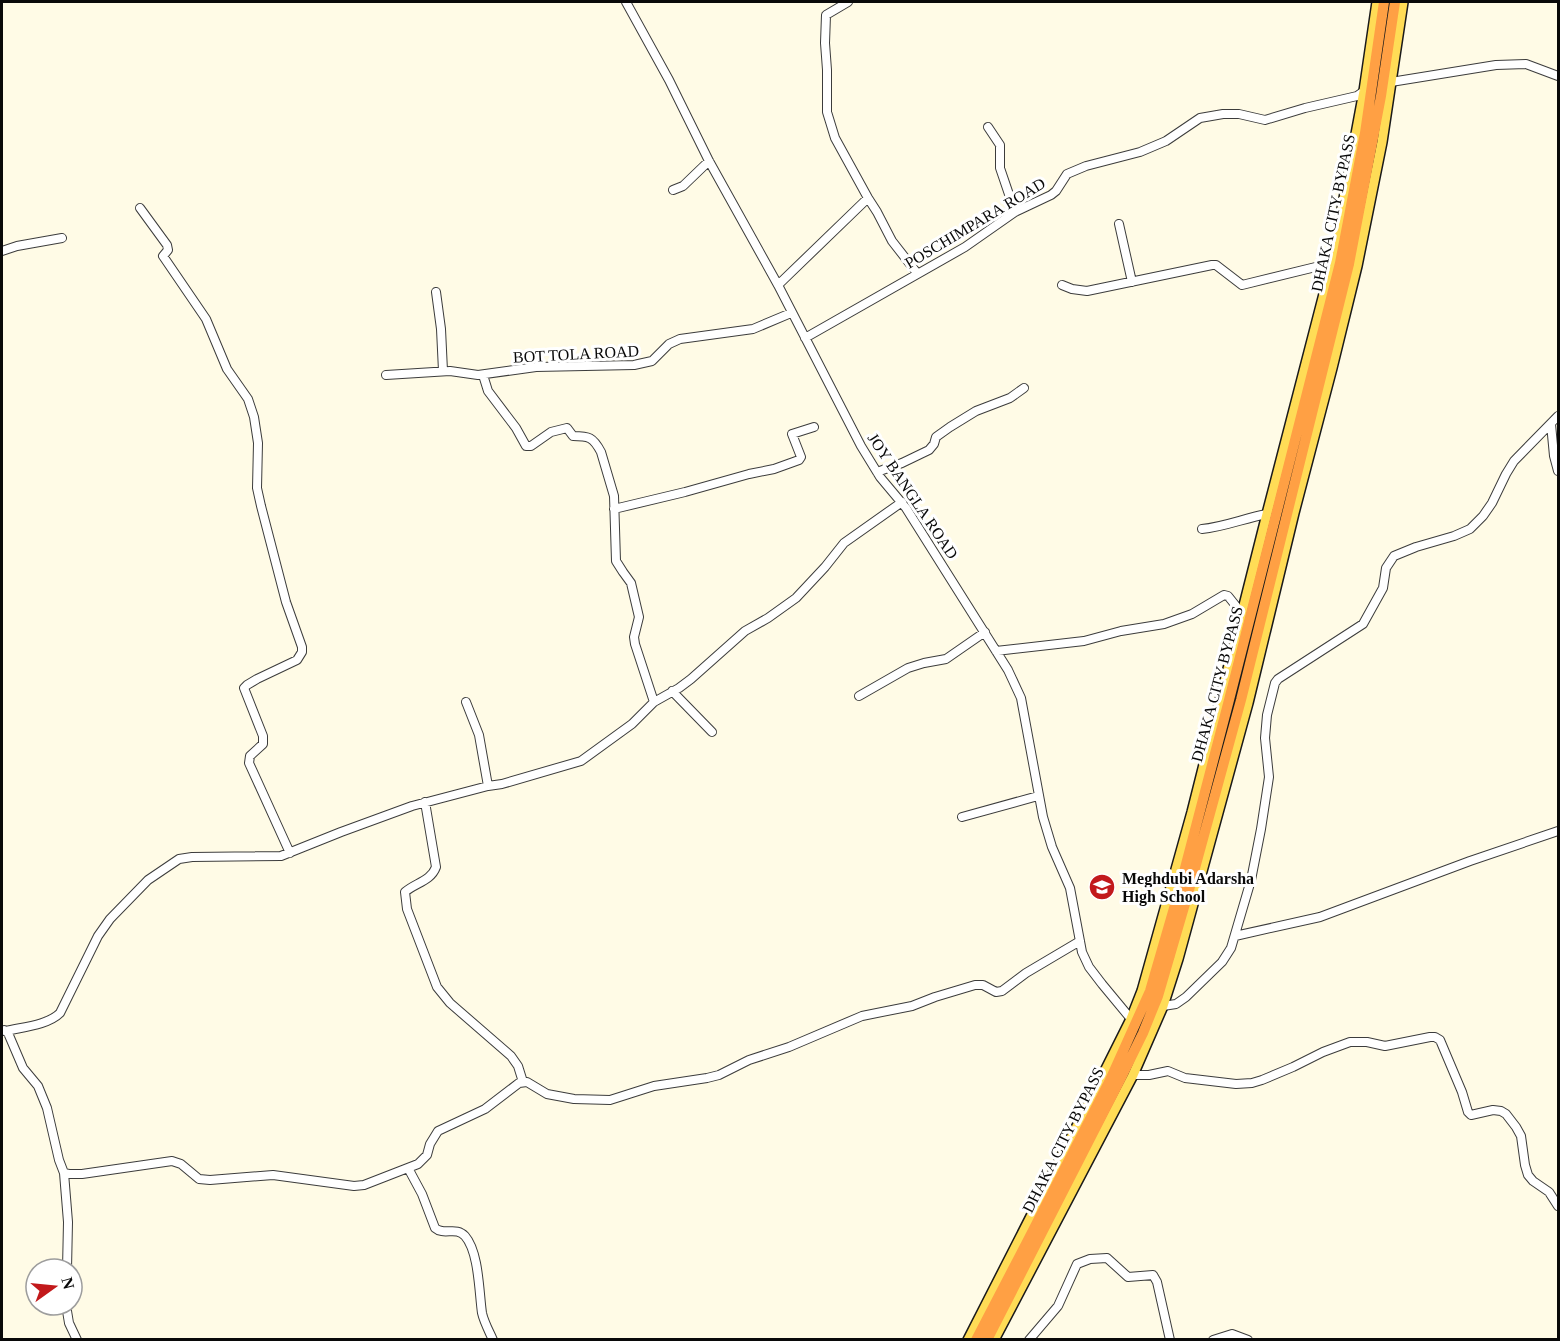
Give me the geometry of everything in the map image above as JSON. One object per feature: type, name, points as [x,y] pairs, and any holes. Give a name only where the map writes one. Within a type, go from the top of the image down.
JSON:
[{"type":"highway","name":"DHAKA CITY BYPASS","points":[[975,1340],[1110,1080],[1150,991],[1229,700],[1340,263],[1365,133],[1384,2]]},
{"type":"highway","name":"DHAKA CITY BYPASS","points":[[987,1340],[1143,1033],[1167,968],[1241,700],[1349,264],[1378,117],[1395,2]]},
{"type":"main road","points":[[968,1340],[1131,1019],[1142,991],[1172,890],[1332,262],[1364,91],[1377,2]]},
{"type":"main road","points":[[994,1340],[1133,1075],[1163,1006],[1181,949],[1234,757],[1357,266],[1382,142],[1403,2]]},
{"type":"street","name":"JOY BANGLA ROAD","points":[[626,2],[669,80],[709,161],[778,285],[861,446],[877,472],[902,502],[951,576],[1008,670],[1021,698],[1038,796],[1048,835],[1070,888],[1082,952],[1089,967],[1131,1019]]},
{"type":"street","points":[[848,2],[826,15],[827,112],[835,138],[895,247],[917,273]]},
{"type":"street","points":[[1391,82],[1496,65],[1526,64],[1558,76]]},
{"type":"street","name":"POSCHIMPARA ROAD","points":[[805,338],[965,247],[1016,212],[1051,195],[1067,174],[1086,166],[1140,152],[1166,141],[1200,118],[1239,114],[1265,120],[1357,96],[1364,91]]},
{"type":"street","points":[[988,127],[1000,145],[1000,168],[1016,212]]},
{"type":"street","points":[[673,190],[683,186],[709,161]]},
{"type":"street","points":[[778,285],[868,198]]},
{"type":"street","points":[[140,208],[167,246],[168,250],[163,256],[206,319],[227,369],[248,399],[254,417],[258,443],[257,488],[286,602],[302,646],[302,652],[297,660],[256,679],[244,688],[263,736],[263,744],[250,756],[249,763],[290,853]]},
{"type":"street","points":[[1119,224],[1132,282]]},
{"type":"street","points":[[2,251],[62,238]]},
{"type":"street","points":[[1062,285],[1087,291],[1216,265],[1242,285],[1332,262]]},
{"type":"street","points":[[436,292],[443,371]]},
{"type":"street","name":"BOT TOLA ROAD","points":[[386,375],[443,371],[483,375],[536,367],[648,363],[652,362],[669,344],[680,339],[753,328],[791,313]]},
{"type":"street","points":[[483,375],[488,391],[516,428],[526,446],[531,446],[551,432],[564,428],[568,429],[573,436],[586,436],[593,440],[601,452],[614,496],[616,561],[633,588],[639,617],[634,637],[635,644],[654,702]]},
{"type":"street","points":[[877,472],[929,450],[936,437],[950,427],[976,411],[1010,398],[1024,388]]},
{"type":"street","points":[[1163,1006],[1181,1001],[1222,962],[1231,948],[1251,880],[1261,830],[1268,782],[1265,738],[1267,715],[1275,683],[1363,624],[1383,588],[1386,568],[1394,556],[1470,529],[1492,503],[1514,461],[1558,416]]},
{"type":"street","points":[[1551,424],[1558,471]]},
{"type":"street","points":[[614,509],[774,469],[799,460],[801,457],[792,434],[814,427]]},
{"type":"street","points":[[67,1257],[68,1222],[64,1173],[47,1108],[38,1086],[23,1068],[4,1031],[48,1022],[60,1013],[98,936],[110,919],[148,880],[179,859],[281,856],[425,802],[502,784],[581,761],[633,724],[654,702],[691,680],[740,635],[796,598],[825,567],[843,543],[902,502]]},
{"type":"street","points":[[1202,529],[1267,514]]},
{"type":"street","points":[[996,651],[1084,641],[1122,631],[1164,624],[1192,614],[1224,596],[1228,596],[1242,616]]},
{"type":"street","points":[[859,696],[908,668],[946,659],[985,632]]},
{"type":"street","points":[[672,691],[712,732]]},
{"type":"street","points":[[466,702],[480,738],[489,786]]},
{"type":"street","points":[[962,817],[1038,796]]},
{"type":"street","points":[[425,802],[436,867],[434,874],[405,892],[407,909],[437,987],[450,1004],[511,1056],[518,1066],[523,1082]]},
{"type":"street","points":[[1235,936],[1320,917],[1558,831]]},
{"type":"street","points":[[64,1173],[82,1173],[172,1161],[181,1164],[199,1179],[273,1175],[354,1186],[364,1185],[418,1164],[427,1155],[430,1144],[438,1131],[485,1109],[523,1082],[547,1094],[590,1101],[610,1100],[654,1086],[707,1078],[862,1016],[912,1006],[975,985],[983,985],[996,992],[1002,991],[1026,973],[1080,941]]},
{"type":"street","points":[[1133,1075],[1149,1075],[1168,1071],[1185,1078],[1236,1084],[1252,1083],[1350,1042],[1367,1042],[1385,1046],[1436,1037],[1440,1040],[1449,1061],[1468,1112],[1471,1115],[1493,1110],[1506,1114],[1521,1136],[1528,1176],[1549,1192],[1558,1206]]},
{"type":"street","points":[[408,1168],[422,1194],[435,1228],[447,1232],[456,1230],[464,1234],[470,1245],[478,1279],[482,1315],[493,1340]]},
{"type":"street","points":[[1029,1340],[1058,1306],[1077,1264],[1090,1259],[1107,1258],[1128,1278],[1154,1275],[1170,1340]]},
{"type":"street","points":[[68,1317],[76,1340]]},
{"type":"street","points":[[1213,1340],[1232,1334],[1248,1340]]},
{"type":"place","name":"Meghdubi Adarsha High School","points":[[1102,887]]}]
